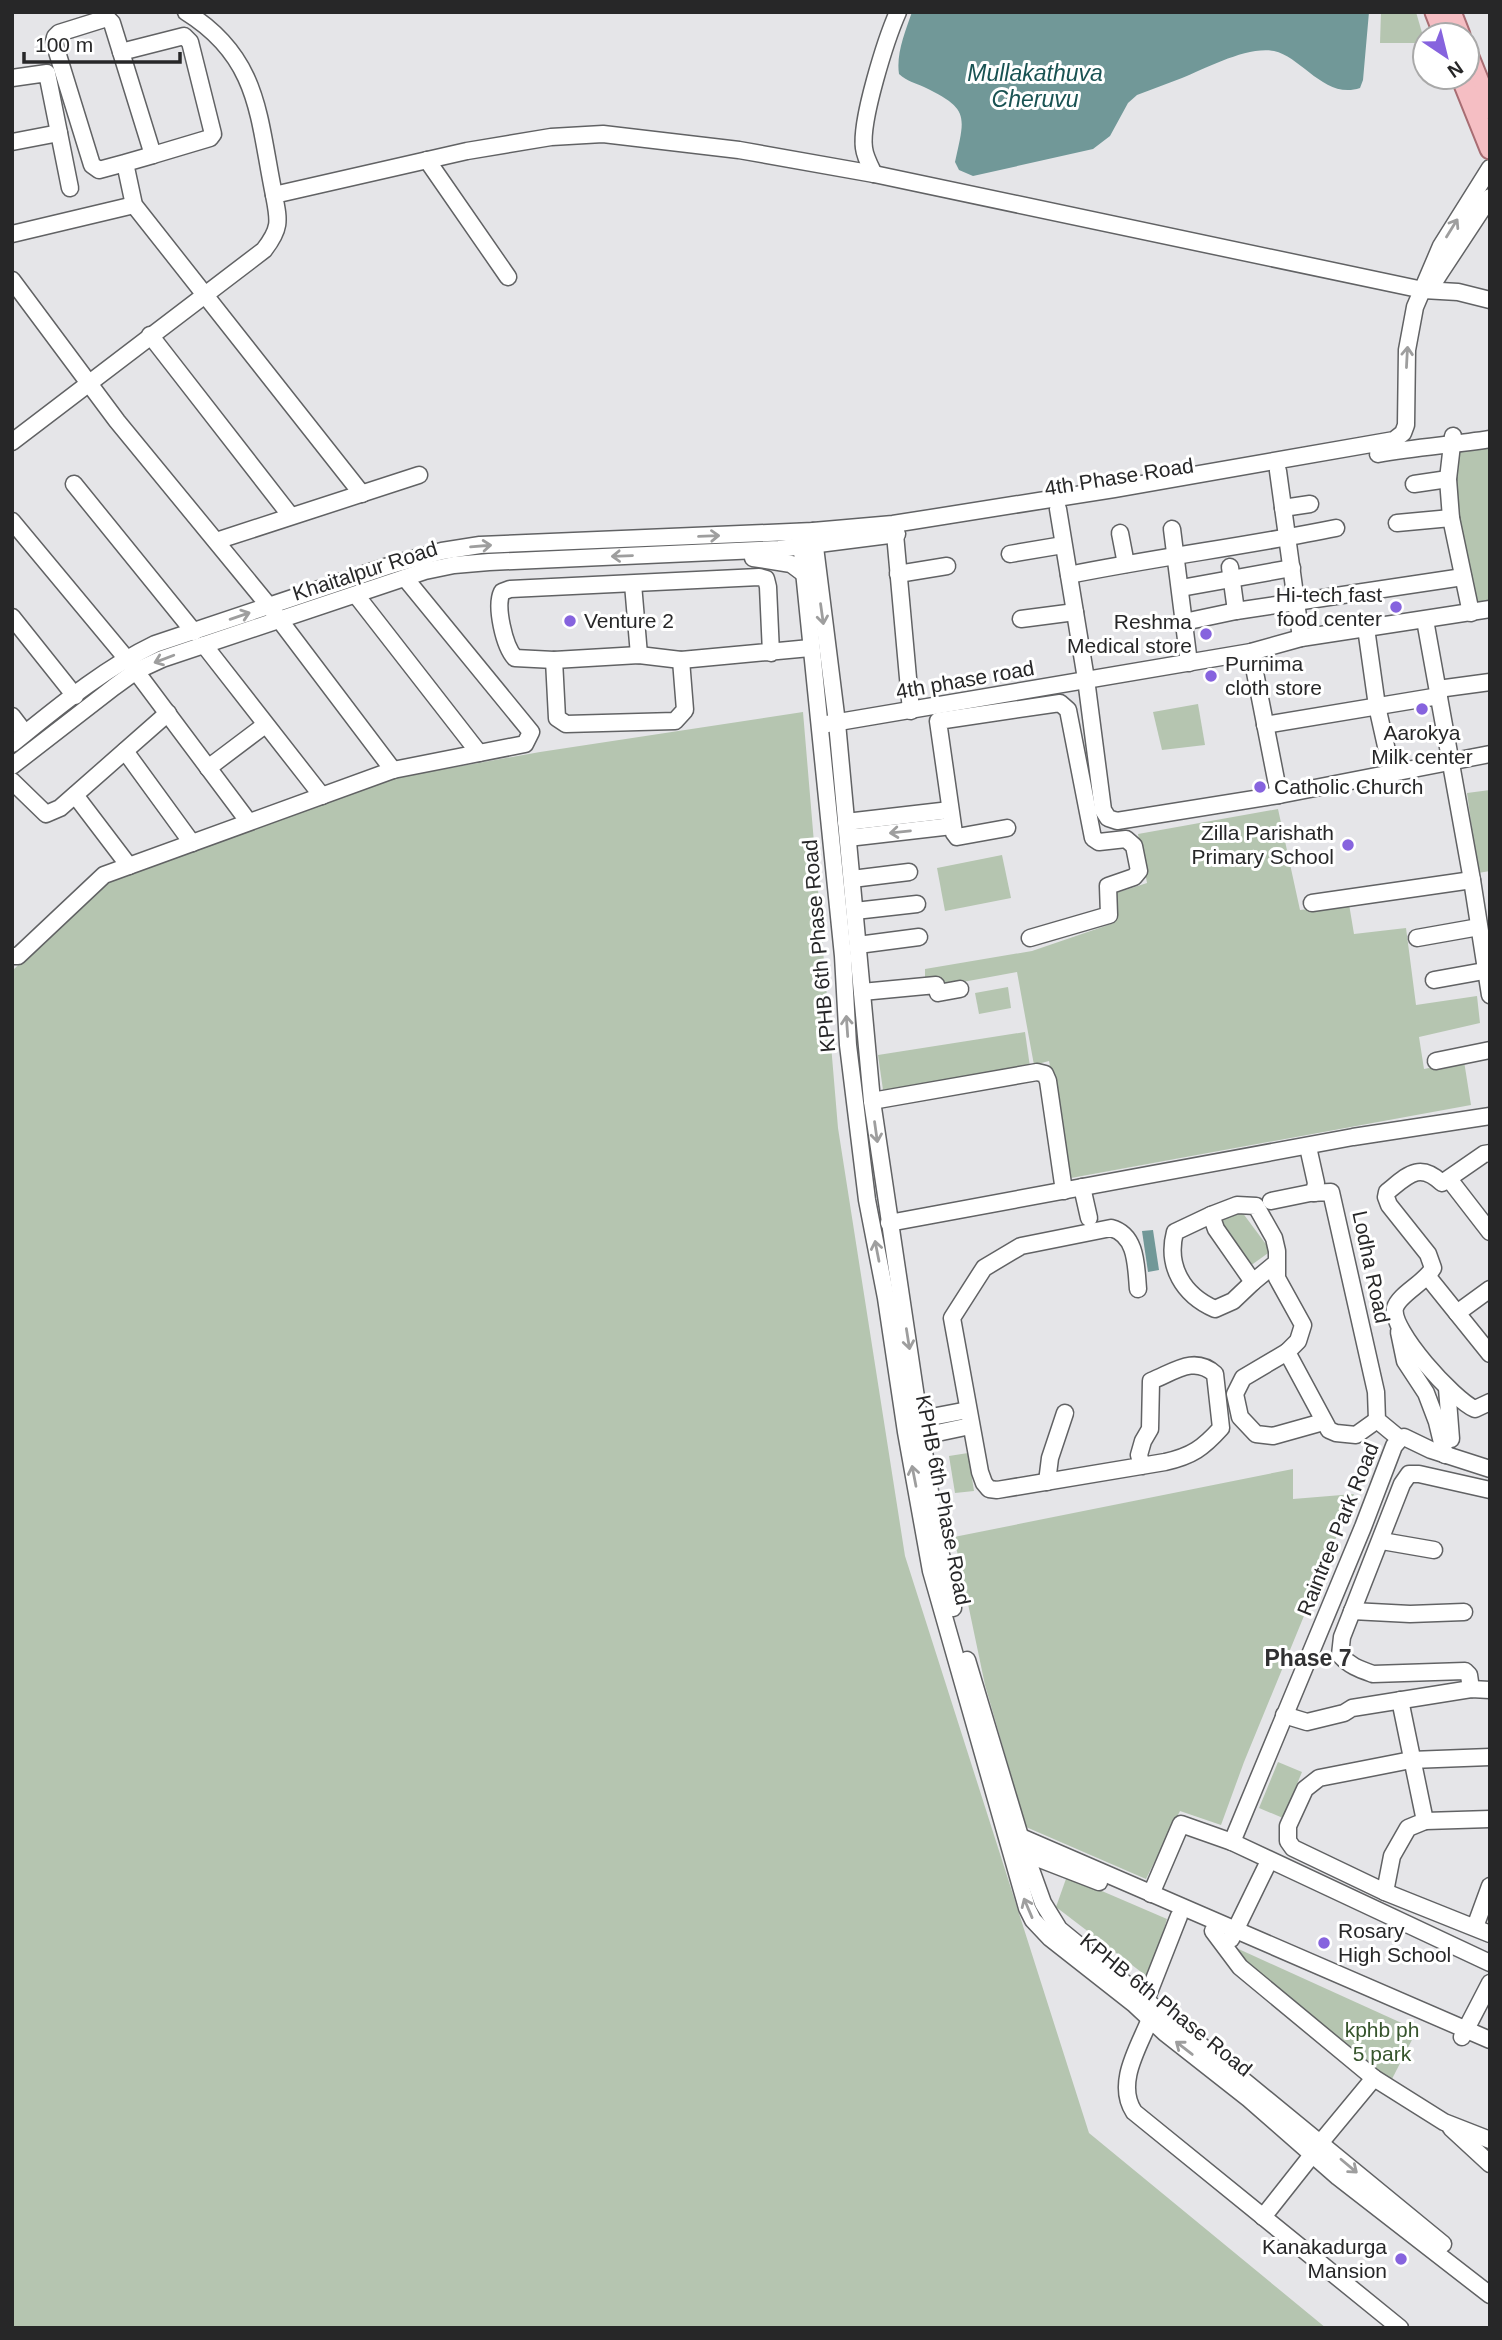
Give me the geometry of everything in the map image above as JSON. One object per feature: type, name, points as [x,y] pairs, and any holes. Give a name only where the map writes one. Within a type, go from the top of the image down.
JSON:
[{"type":"main road","points":[[1481,87],[1490,109]]},
{"type":"main road","points":[[1467,91],[1490,149]]},
{"type":"street","points":[[12,442],[264,250],[277,230],[279,219],[252,87],[244,71],[215,33],[186,12]]},
{"type":"street","points":[[874,174],[864,151],[863,134],[886,38],[898,12]]},
{"type":"street","points":[[121,52],[184,36],[190,42],[214,134],[210,138],[153,155],[99,170],[92,165],[54,42],[55,37],[59,33],[107,18],[112,23],[121,52],[153,155]]},
{"type":"street","points":[[12,78],[47,73],[70,188]]},
{"type":"street","points":[[12,142],[59,133]]},
{"type":"street","points":[[274,195],[427,160],[551,137],[603,134],[739,150],[874,174],[1423,290],[1458,292],[1490,300]]},
{"type":"street","points":[[427,160],[508,276]]},
{"type":"street","points":[[125,163],[134,205],[362,495]]},
{"type":"street","points":[[1423,290],[1441,246],[1488,184]]},
{"type":"street","points":[[12,234],[134,205]]},
{"type":"street","points":[[12,281],[89,384],[269,606],[393,770]]},
{"type":"street","name":"4th Phase Road","points":[[807,539],[1394,440],[1403,433],[1406,425],[1410,327],[1423,290]]},
{"type":"street","points":[[150,335],[290,515]]},
{"type":"street","name":"4th Phase Road","points":[[807,539],[895,534],[1430,445],[1441,448],[1453,440],[1490,429]]},
{"type":"street","name":"4th Phase Road","points":[[1453,440],[1490,439]]},
{"type":"street","points":[[1453,440],[1448,479],[1451,518],[1471,612]]},
{"type":"street","points":[[1278,471],[1301,638]]},
{"type":"street","points":[[216,541],[419,475]]},
{"type":"street","points":[[1414,484],[1448,479]]},
{"type":"street","points":[[74,484],[194,632]]},
{"type":"street","points":[[1283,508],[1310,504]]},
{"type":"street","points":[[1058,509],[1086,679],[1103,810],[1108,818],[1117,821],[1279,795],[1490,754]]},
{"type":"street","points":[[1397,523],[1451,518]]},
{"type":"street","points":[[12,521],[126,658],[248,821]]},
{"type":"street","points":[[1069,575],[1176,554],[1288,538],[1336,528]]},
{"type":"street","points":[[1172,529],[1189,663]]},
{"type":"street","points":[[1120,533],[1126,564]]},
{"type":"street","points":[[895,534],[911,711]]},
{"type":"street","name":"Khaitalpur Road","points":[[12,766],[136,671],[162,659],[405,578],[454,565],[731,551],[807,539]]},
{"type":"street","name":"Khaitalpur Road","points":[[19,738],[126,658],[155,644],[442,551],[480,545],[807,539]]},
{"type":"street","name":"KPHB 6th Phase Road","points":[[807,539],[803,573],[843,956],[848,1045],[867,1200],[886,1298],[906,1432],[930,1533],[1015,1842],[1027,1908],[1040,1928],[1165,2033],[1490,2283]]},
{"type":"street","name":"KPHB 6th Phase Road","points":[[807,539],[837,723],[872,1101],[923,1436],[930,1533]]},
{"type":"street","points":[[1010,554],[1063,545]]},
{"type":"street","points":[[731,551],[747,557],[791,564],[803,573]]},
{"type":"street","points":[[898,574],[947,566]]},
{"type":"street","points":[[1181,589],[1231,573],[1292,568]]},
{"type":"street","points":[[1231,573],[1236,611]]},
{"type":"street","points":[[771,653],[766,579],[759,577],[510,589],[502,592],[498,599],[506,645],[515,658],[554,660],[639,655],[681,660],[771,653],[810,648]]},
{"type":"street","points":[[1184,622],[1236,611],[1463,577]]},
{"type":"street","points":[[12,956],[18,956],[104,875],[393,770],[525,744],[531,732],[405,578]]},
{"type":"street","points":[[633,584],[639,655]]},
{"type":"street","points":[[356,595],[479,753]]},
{"type":"street","name":"4th phase road","points":[[818,725],[1251,652],[1301,638],[1490,609]]},
{"type":"street","points":[[1021,619],[1075,612]]},
{"type":"street","points":[[12,617],[75,696]]},
{"type":"street","points":[[1425,620],[1482,929],[1490,995]]},
{"type":"street","points":[[1366,628],[1377,706],[1392,773]]},
{"type":"street","points":[[204,645],[322,796]]},
{"type":"street","points":[[1251,652],[1279,795]]},
{"type":"street","points":[[554,660],[557,718],[566,724],[675,721],[685,709],[681,660]]},
{"type":"street","points":[[1265,725],[1377,706],[1490,682]]},
{"type":"street","points":[[1007,828],[957,837],[951,818],[938,722],[1060,703],[1065,705],[1093,838],[1099,842],[1126,839],[1134,846],[1139,871],[1134,877],[1108,886],[1110,915],[1030,938]]},
{"type":"street","points":[[12,781],[46,814],[60,808],[168,713]]},
{"type":"street","points":[[12,716],[19,738]]},
{"type":"street","points":[[208,768],[265,725]]},
{"type":"street","points":[[125,751],[192,843]]},
{"type":"street","points":[[75,795],[129,866]]},
{"type":"street","points":[[847,830],[951,818]]},
{"type":"street","points":[[852,879],[909,872]]},
{"type":"street","points":[[1312,903],[1472,880]]},
{"type":"street","points":[[855,911],[917,904]]},
{"type":"street","points":[[1417,938],[1482,929]]},
{"type":"street","points":[[858,946],[919,937]]},
{"type":"street","points":[[1434,980],[1487,975]]},
{"type":"street","points":[[862,992],[936,985],[938,993],[960,989]]},
{"type":"street","points":[[1437,1061],[1490,1050]]},
{"type":"street","points":[[872,1101],[1037,1072],[1045,1074],[1064,1191]]},
{"type":"street","points":[[890,1223],[1362,1136],[1490,1116]]},
{"type":"street","points":[[1270,1201],[1314,1191],[1316,1183],[1308,1147]]},
{"type":"street","points":[[1449,1457],[1426,1393],[1405,1361],[1395,1309],[1399,1301],[1428,1277],[1433,1268],[1432,1261],[1389,1205],[1386,1197],[1387,1192],[1410,1173],[1417,1171],[1434,1175],[1442,1183],[1484,1154],[1490,1153]]},
{"type":"street","points":[[1449,1179],[1490,1232]]},
{"type":"street","points":[[1082,1187],[1090,1218]]},
{"type":"street","name":"Lodha Road","points":[[1314,1191],[1331,1192],[1334,1198],[1380,1421]]},
{"type":"street","points":[[1276,1263],[1233,1301],[1214,1310],[1193,1297],[1179,1278],[1172,1263],[1171,1246],[1175,1232],[1211,1215],[1237,1205],[1256,1206],[1274,1238],[1277,1251],[1277,1278],[1303,1325],[1298,1341],[1287,1352],[1243,1378],[1235,1394],[1240,1418],[1256,1434],[1273,1436],[1323,1422]]},
{"type":"street","points":[[1211,1215],[1216,1229],[1253,1282]]},
{"type":"street","points":[[1138,1289],[1135,1259],[1127,1237],[1122,1231],[1111,1228],[1021,1246],[984,1268],[952,1318],[968,1421],[980,1472],[989,1489],[1047,1482],[1142,1466],[1187,1457],[1206,1445],[1221,1428],[1215,1374],[1205,1366],[1192,1364],[1151,1381],[1150,1429],[1139,1455],[1142,1466]]},
{"type":"street","points":[[1428,1277],[1489,1353]]},
{"type":"street","points":[[1457,1313],[1490,1289]]},
{"type":"street","points":[[941,1309],[954,1376],[963,1384]]},
{"type":"street","points":[[1397,1323],[1447,1388],[1475,1409],[1490,1402]]},
{"type":"street","points":[[1287,1352],[1329,1430],[1356,1435],[1380,1421]]},
{"type":"street","points":[[1447,1388],[1449,1457]]},
{"type":"street","points":[[1426,1393],[1447,1408]]},
{"type":"street","points":[[1047,1482],[1050,1458],[1065,1413]]},
{"type":"street","points":[[920,1419],[968,1421]]},
{"type":"street","points":[[923,1436],[968,1421]]},
{"type":"street","points":[[1380,1421],[1400,1439]]},
{"type":"street","points":[[1359,1440],[1366,1438],[1380,1421]]},
{"type":"street","name":"Raintree Park Road","points":[[1232,1842],[1400,1439],[1490,1469]]},
{"type":"street","points":[[1471,1689],[1469,1675],[1465,1671],[1373,1674],[1349,1665],[1340,1654],[1342,1637],[1382,1541],[1402,1484],[1409,1474],[1490,1490]]},
{"type":"street","points":[[1382,1541],[1434,1550]]},
{"type":"street","points":[[1352,1611],[1410,1614],[1464,1612]]},
{"type":"street","points":[[1286,1711],[1305,1713],[1343,1705],[1352,1708],[1471,1689],[1490,1690]]},
{"type":"street","points":[[1400,1700],[1426,1821]]},
{"type":"street","points":[[1490,1756],[1411,1760],[1319,1778],[1305,1789],[1288,1826],[1287,1841],[1293,1848],[1385,1892],[1482,1930],[1490,1886]]},
{"type":"street","points":[[1385,1892],[1392,1856],[1408,1828],[1426,1821],[1490,1819]]},
{"type":"street","points":[[1152,1894],[1181,1824],[1232,1842],[1490,1963]]},
{"type":"street","points":[[1015,1842],[1152,1894],[1233,1935],[1464,2034],[1490,2040]]},
{"type":"street","points":[[1015,1842],[1213,1931],[1233,1935]]},
{"type":"street","name":"KPHB 6th Phase Road","points":[[1015,1842],[1042,1903],[1059,1929],[1146,2000],[1316,2149],[1490,2295]]},
{"type":"street","points":[[1233,1935],[1269,1860]]},
{"type":"street","points":[[1146,2000],[1179,1916]]},
{"type":"street","points":[[1213,1931],[1240,1967],[1374,2078],[1444,2122],[1490,2164]]},
{"type":"street","points":[[1464,2034],[1490,1983]]},
{"type":"street","points":[[1150,2019],[1126,2080],[1128,2103],[1134,2112],[1400,2328]]},
{"type":"street","points":[[1464,2034],[1490,2052]]},
{"type":"street","points":[[1263,2217],[1374,2078]]},
{"type":"street","points":[[1444,2122],[1490,2140]]},
{"type":"green space","points":[[1381,12],[1416,12],[1419,21],[1411,21],[1411,43],[1380,43]]},
{"type":"green space","points":[[1490,446],[1490,605],[1475,608],[1456,508],[1457,453]]},
{"type":"green space","points":[[1198,704],[1205,745],[1162,750],[1153,712]]},
{"type":"green space","points":[[803,712],[838,1128],[905,1556],[1089,2133],[1326,2328],[12,2328],[12,971],[106,881],[389,779],[540,752]]},
{"type":"green space","points":[[1490,790],[1490,871],[1478,873],[1467,793]]},
{"type":"green space","points":[[1278,809],[1300,910],[1349,904],[1354,934],[1406,928],[1416,1005],[1477,996],[1480,1023],[1419,1037],[1424,1069],[1464,1061],[1471,1105],[1071,1178],[1049,1061],[1034,1065],[1017,972],[941,986],[925,981],[925,969],[1032,951],[1114,923],[1113,894],[1147,883],[1138,834]]},
{"type":"green space","points":[[1002,855],[1011,898],[945,911],[937,868]]},
{"type":"green space","points":[[1008,987],[1011,1008],[979,1014],[975,993]]},
{"type":"green space","points":[[1025,1032],[1030,1067],[883,1090],[878,1055]]},
{"type":"green space","points":[[1239,1208],[1271,1251],[1250,1266],[1219,1223]]},
{"type":"green space","points":[[968,1453],[974,1491],[955,1493],[949,1456]]},
{"type":"green space","points":[[1293,1469],[1293,1499],[1354,1494],[1244,1762],[1221,1825],[1180,1811],[1146,1879],[1026,1827],[985,1685],[954,1537]]},
{"type":"green space","points":[[1278,1762],[1302,1772],[1283,1818],[1259,1808]]},
{"type":"green space","points":[[1067,1876],[1167,1919],[1149,1978],[1056,1907]]},
{"type":"green space","name":"kphb ph 5 park","points":[[1232,1946],[1417,2030],[1392,2079],[1378,2072],[1241,1960]]},
{"type":"water","name":"Mullakathuva Cheruvu","points":[[912,12],[1369,12],[1360,88],[1336,88],[1274,51],[1252,52],[1227,59],[1137,95],[1128,103],[1110,136],[1093,149],[973,176],[959,170],[955,162],[962,124],[957,108],[939,95],[899,74],[900,51]]},
{"type":"water","points":[[1153,1230],[1159,1270],[1148,1272],[1142,1231]]},
{"type":"place","name":"Hi-tech fast food center","points":[[1396,607]]},
{"type":"place","name":"Venture 2","points":[[570,621]]},
{"type":"place","name":"Reshma Medical store","points":[[1206,634]]},
{"type":"place","name":"Purnima cloth store","points":[[1211,676]]},
{"type":"place","name":"Aarokya Milk center","points":[[1422,709]]},
{"type":"place","name":"Catholic Church","points":[[1260,787]]},
{"type":"place","name":"Zilla Parishath Primary School","points":[[1348,845]]},
{"type":"place","name":"Rosary High School","points":[[1324,1943]]},
{"type":"place","name":"Kanakadurga Mansion","points":[[1401,2259]]},
{"type":"district","name":"Phase 7","points":[[1308,1658]]}]
